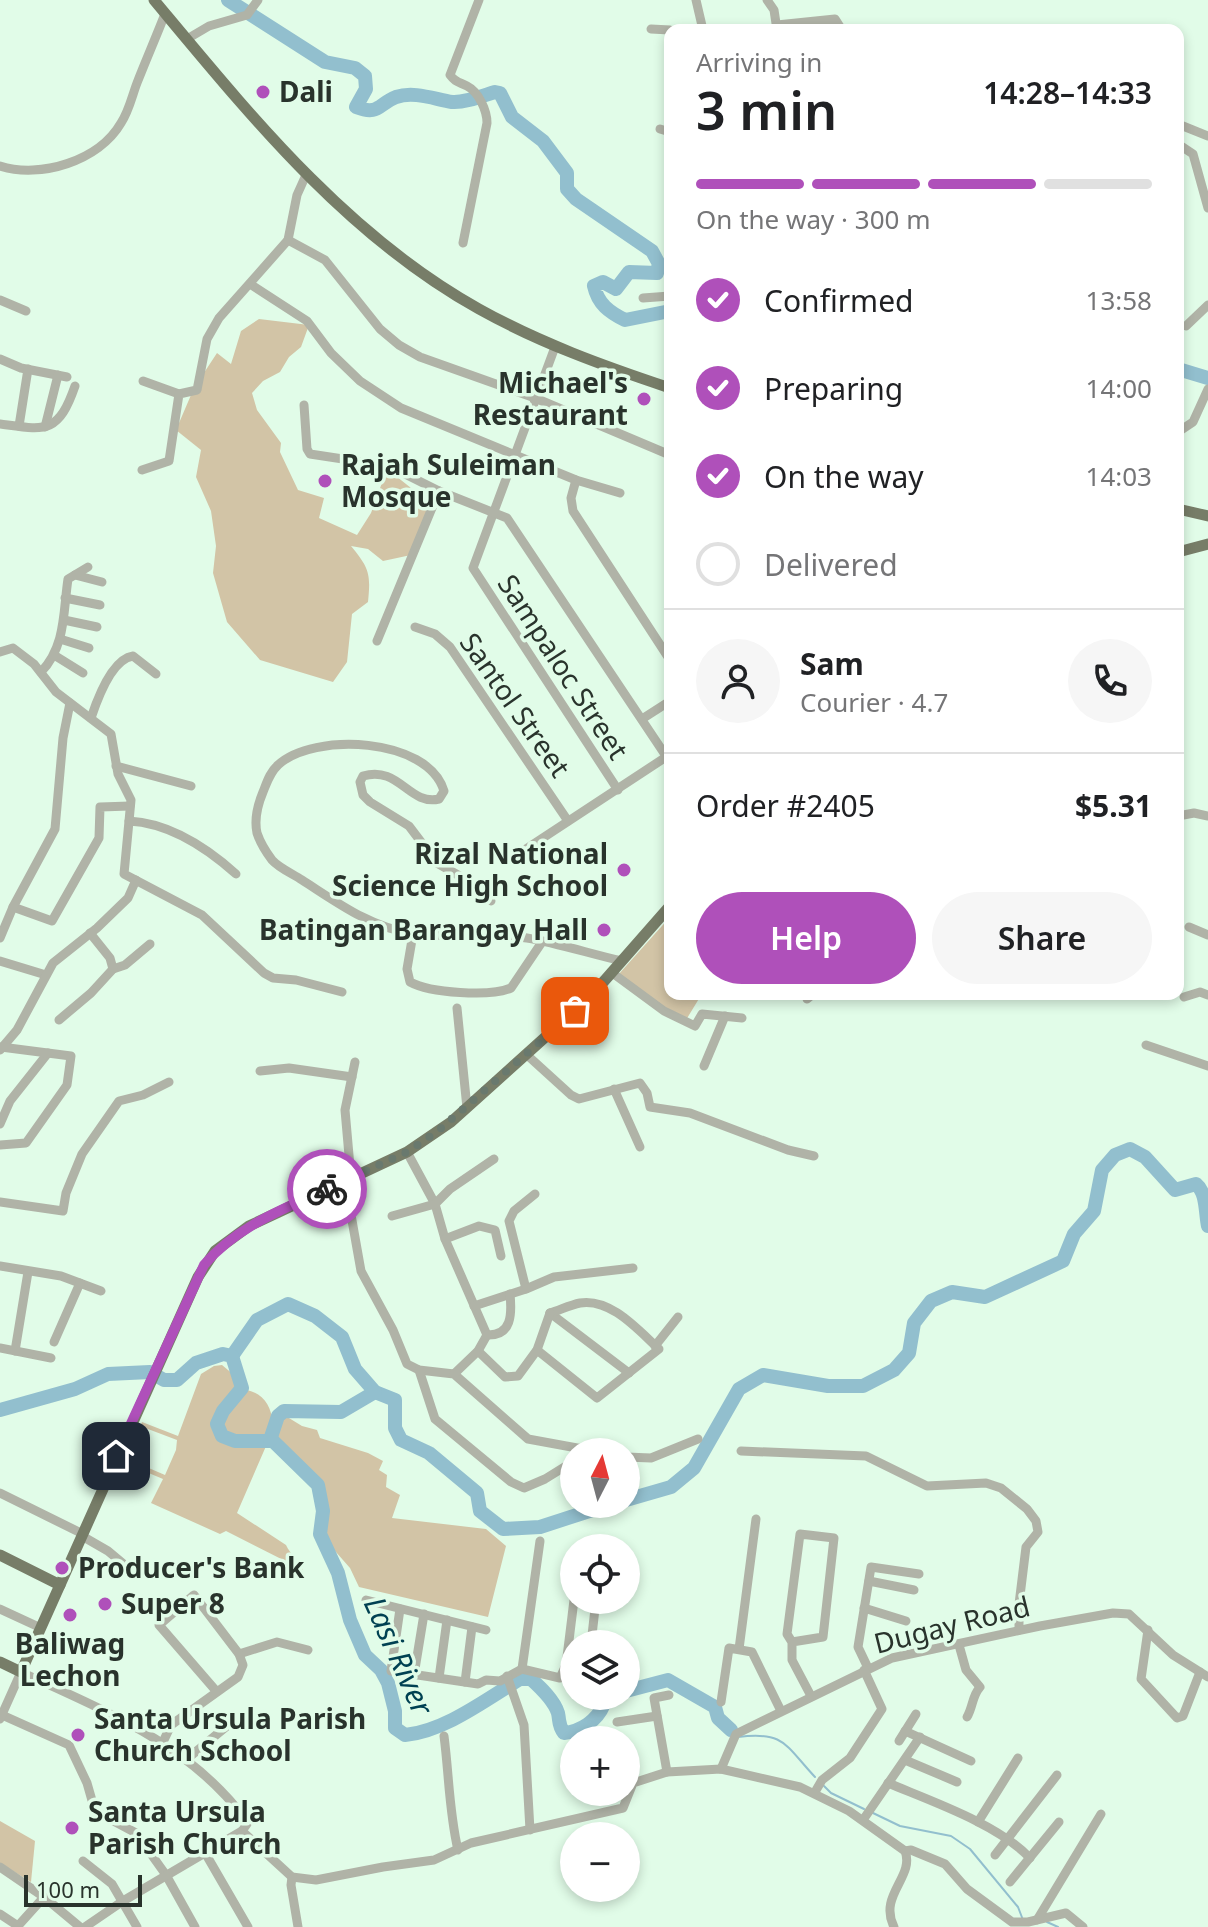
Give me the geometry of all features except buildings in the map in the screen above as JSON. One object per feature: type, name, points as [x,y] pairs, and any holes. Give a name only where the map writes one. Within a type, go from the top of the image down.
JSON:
[{"type":"main road","points":[[154,0],[258,125],[306,175],[380,240],[479,309],[555,347],[664,386]]},
{"type":"main road","points":[[1184,510],[1208,516]]},
{"type":"main road","points":[[1184,550],[1208,544]]},
{"type":"main road","points":[[0,1662],[21,1672],[153,1375],[201,1271],[215,1251],[249,1226],[407,1152],[467,1108],[591,996],[664,913]]},
{"type":"main road","points":[[0,1555],[60,1585]]},
{"type":"street","points":[[463,243],[487,113],[477,96],[451,79],[450,75],[479,0]]},
{"type":"street","points":[[696,0],[702,24]]},
{"type":"street","points":[[767,0],[774,10],[775,24]]},
{"type":"street","points":[[187,39],[254,5]]},
{"type":"street","points":[[0,166],[26,172],[47,170],[73,162],[107,138],[122,122],[165,14]]},
{"type":"street","points":[[802,24],[835,19],[838,24]]},
{"type":"street","points":[[651,29],[664,30]]},
{"type":"street","points":[[1184,126],[1208,136]]},
{"type":"street","points":[[1184,148],[1193,154],[1208,208]]},
{"type":"street","points":[[1201,180],[1208,167]]},
{"type":"street","points":[[143,381],[179,394],[197,390],[207,339],[219,318],[288,240],[297,195],[306,175]]},
{"type":"street","points":[[288,240],[325,260],[380,329],[420,357],[535,398],[664,452]]},
{"type":"street","points":[[250,284],[307,321],[331,353],[360,381],[417,417],[576,480],[620,493]]},
{"type":"street","points":[[643,298],[664,296]]},
{"type":"street","points":[[0,300],[26,311]]},
{"type":"street","points":[[1186,326],[1207,307]]},
{"type":"street","points":[[494,514],[555,347]]},
{"type":"street","points":[[0,371],[1,359],[62,376],[45,427]]},
{"type":"street","points":[[19,426],[28,369]]},
{"type":"street","points":[[0,424],[45,427],[58,420],[68,406],[75,386]]},
{"type":"street","points":[[1184,428],[1193,422],[1208,389]]},
{"type":"street","points":[[142,470],[169,461],[179,394]]},
{"type":"street","points":[[304,405],[310,454],[389,466],[439,491],[507,518],[664,754]]},
{"type":"street","points":[[576,480],[571,505],[579,522],[664,651]]},
{"type":"street","points":[[377,641],[439,491]]},
{"type":"street","name":"Sampaloc Street","points":[[494,514],[473,568],[618,790]]},
{"type":"street","points":[[41,672],[54,655],[60,639],[68,579],[88,567]]},
{"type":"street","points":[[75,575],[102,582]]},
{"type":"street","points":[[65,598],[100,605]]},
{"type":"street","points":[[64,620],[97,627]]},
{"type":"street","name":"Santol Street","points":[[415,627],[435,634],[450,647],[568,821]]},
{"type":"street","points":[[60,639],[89,648]]},
{"type":"street","points":[[0,652],[13,648],[26,656],[56,692],[111,734],[116,766],[131,800],[124,874],[202,915],[273,978],[296,980],[342,992]]},
{"type":"street","points":[[54,655],[83,673]]},
{"type":"street","points":[[91,718],[100,689],[124,658],[133,656],[156,674]]},
{"type":"street","points":[[0,938],[55,829],[63,738],[70,703]]},
{"type":"street","points":[[642,719],[664,705]]},
{"type":"street","points":[[491,901],[470,882],[437,863],[409,826],[363,795],[360,782],[363,776],[374,773],[394,778],[422,799],[439,799],[444,791],[441,783],[422,762],[395,749],[371,745],[312,749],[291,755],[276,766],[260,798],[255,818],[261,843],[273,861],[346,908],[393,929],[413,934],[527,938],[622,961]]},
{"type":"street","points":[[526,849],[664,762]]},
{"type":"street","points":[[116,766],[191,786]]},
{"type":"street","points":[[13,907],[52,921],[99,838],[100,807],[130,806]]},
{"type":"street","points":[[1184,815],[1208,816]]},
{"type":"street","points":[[129,821],[145,822],[191,839],[236,874]]},
{"type":"street","points":[[1,1048],[17,1030],[53,963],[128,898],[136,880]]},
{"type":"street","points":[[1189,927],[1208,935]]},
{"type":"street","points":[[90,933],[110,958],[113,969]]},
{"type":"street","points":[[413,934],[407,969],[410,982],[458,992],[505,991],[511,988],[542,942]]},
{"type":"street","points":[[59,1020],[113,969],[125,965],[150,944]]},
{"type":"street","points":[[0,961],[46,975]]},
{"type":"street","points":[[611,972],[664,1011],[695,1026],[702,1014],[742,1018]]},
{"type":"street","points":[[1184,997],[1200,992],[1208,995]]},
{"type":"street","points":[[457,1008],[467,1108]]},
{"type":"street","points":[[704,1066],[725,1016]]},
{"type":"street","points":[[1146,1045],[1208,1066]]},
{"type":"street","points":[[0,1145],[26,1143],[67,1085],[71,1056],[1,1048]]},
{"type":"street","points":[[0,1124],[10,1101],[48,1053]]},
{"type":"street","points":[[527,1055],[579,1099],[640,1083],[647,1093],[650,1107],[690,1113],[788,1150],[814,1156]]},
{"type":"street","points":[[355,1062],[345,1110],[348,1180],[361,1271],[393,1330],[407,1364],[419,1370],[454,1374],[528,1439],[560,1446]]},
{"type":"street","points":[[260,1071],[295,1068],[352,1077]]},
{"type":"street","points":[[0,1202],[63,1211],[66,1193],[82,1154],[119,1101],[125,1097],[143,1095],[169,1082]]},
{"type":"street","points":[[614,1089],[640,1147]]},
{"type":"street","points":[[407,1152],[435,1204],[445,1239],[487,1335]]},
{"type":"street","points":[[392,1216],[435,1204],[450,1189],[494,1159]]},
{"type":"street","points":[[526,1289],[509,1221],[514,1211],[535,1194]]},
{"type":"street","points":[[445,1239],[479,1226],[495,1230],[501,1256]]},
{"type":"street","points":[[0,1266],[61,1276],[101,1291]]},
{"type":"street","points":[[474,1306],[554,1277],[633,1268]]},
{"type":"street","points":[[15,1351],[28,1272]]},
{"type":"street","points":[[54,1342],[80,1283]]},
{"type":"street","points":[[487,1335],[499,1334],[508,1327],[510,1294]]},
{"type":"street","points":[[537,1350],[597,1398],[659,1349],[613,1310],[601,1305],[582,1303],[550,1313]]},
{"type":"street","points":[[478,1351],[505,1377],[518,1376],[537,1350],[550,1313]]},
{"type":"street","points":[[550,1313],[629,1373]]},
{"type":"street","points":[[655,1346],[678,1317]]},
{"type":"street","points":[[454,1374],[478,1351],[487,1335]]},
{"type":"street","points":[[0,1348],[51,1358]]},
{"type":"street","points":[[419,1370],[435,1419],[511,1482],[524,1488],[560,1469]]},
{"type":"street","points":[[640,1458],[651,1458],[698,1439]]},
{"type":"street","points":[[741,1451],[866,1456],[927,1486],[986,1483],[1001,1488],[1027,1509],[1036,1521],[1038,1532],[1026,1547],[1019,1630]]},
{"type":"street","points":[[0,1493],[82,1535],[133,1572]]},
{"type":"street","points":[[739,1649],[756,1519]]},
{"type":"street","points":[[792,1642],[823,1637],[834,1538],[800,1534],[787,1634],[792,1642],[792,1660],[811,1696]]},
{"type":"street","points":[[522,1669],[540,1541]]},
{"type":"street","points":[[815,1792],[822,1780],[850,1758],[882,1709],[858,1647],[871,1567],[919,1574]]},
{"type":"street","points":[[869,1581],[914,1590]]},
{"type":"street","points":[[163,1742],[171,1725],[238,1677],[243,1665],[239,1654],[194,1595],[159,1625],[217,1692]]},
{"type":"street","points":[[366,1600],[486,1630]]},
{"type":"street","points":[[864,1608],[906,1621]]},
{"type":"street","points":[[0,1609],[41,1628]]},
{"type":"street","points":[[400,1609],[391,1671],[478,1684],[486,1680],[500,1681],[522,1669],[560,1678]]},
{"type":"street","name":"Dugay Road","points":[[721,1769],[735,1735],[866,1669],[892,1658],[1019,1630],[1123,1612],[1133,1616],[1173,1655],[1204,1674]]},
{"type":"street","points":[[414,1675],[424,1614]]},
{"type":"street","points":[[439,1678],[447,1620]]},
{"type":"street","points":[[465,1682],[472,1627]]},
{"type":"street","points":[[1148,1630],[1141,1679],[1177,1718],[1187,1710],[1204,1674]]},
{"type":"street","points":[[239,1654],[277,1642],[308,1650]]},
{"type":"street","points":[[959,1645],[966,1670],[980,1687],[974,1693],[972,1709],[967,1717]]},
{"type":"street","points":[[721,1702],[729,1648],[739,1649],[752,1652],[781,1711]]},
{"type":"street","points":[[195,1927],[166,1875],[136,1833],[95,1811],[87,1783],[69,1745],[1,1716],[21,1672],[163,1742],[187,1759],[225,1796],[244,1827],[292,1877],[316,1880],[434,1860],[471,1843],[623,1808],[633,1783],[667,1772],[721,1769],[815,1792],[863,1820],[905,1851],[908,1862],[889,1908],[894,1927]]},
{"type":"street","points":[[508,1677],[524,1725],[530,1830]]},
{"type":"street","points":[[667,1772],[654,1698],[669,1695]]},
{"type":"street","points":[[899,1741],[916,1714]]},
{"type":"street","points":[[617,1722],[657,1716]]},
{"type":"street","points":[[187,1759],[227,1726]]},
{"type":"street","points":[[905,1731],[971,1761]]},
{"type":"street","points":[[444,1736],[451,1791],[450,1816],[458,1850]]},
{"type":"street","points":[[863,1820],[920,1737]]},
{"type":"street","points":[[978,1822],[1018,1758]]},
{"type":"street","points":[[905,1760],[957,1782]]},
{"type":"street","points":[[995,1855],[1057,1775]]},
{"type":"street","points":[[888,1783],[978,1822],[1030,1858]]},
{"type":"street","points":[[1028,1922],[1101,1814]]},
{"type":"street","points":[[1010,1882],[1059,1822]]},
{"type":"street","points":[[0,1867],[83,1927],[244,1827]]},
{"type":"street","points":[[905,1851],[911,1850],[945,1864],[967,1889],[1012,1922],[1028,1922],[1066,1913],[1083,1927]]},
{"type":"street","points":[[204,1851],[248,1927]]},
{"type":"street","points":[[83,1861],[112,1884],[137,1927]]},
{"type":"street","points":[[292,1877],[298,1927]]},
{"type":"street","points":[[0,1914],[17,1926],[44,1897]]},
{"type":"shaded area","points":[[259,319],[309,325],[301,347],[289,357],[280,372],[263,381],[252,393],[257,410],[281,443],[280,452],[298,490],[324,498],[319,518],[357,535],[371,513],[387,469],[430,503],[411,555],[383,561],[368,549],[351,546],[367,571],[368,602],[352,614],[347,662],[333,682],[260,660],[227,622],[213,573],[216,546],[211,511],[196,477],[201,450],[176,430],[194,388],[217,353],[231,364],[241,331]]},
{"type":"shaded area","points":[[664,924],[664,1000],[698,1000],[686,1020],[618,975]]},
{"type":"shaded area","points":[[222,1365],[234,1375],[236,1389],[252,1391],[263,1398],[270,1409],[273,1424],[279,1425],[284,1415],[302,1426],[317,1430],[320,1438],[383,1461],[379,1470],[387,1475],[386,1487],[400,1495],[392,1518],[486,1529],[506,1546],[488,1617],[359,1587],[350,1568],[328,1543],[318,1483],[277,1438],[270,1437],[237,1513],[286,1545],[303,1570],[226,1531],[220,1534],[151,1503],[163,1479],[120,1461],[123,1457],[165,1475],[177,1440],[140,1426],[142,1422],[178,1436],[201,1374]]},
{"type":"shaded area","points":[[0,1821],[35,1841],[31,1882],[0,1863]]},
{"type":"waterway","points":[[228,0],[325,62],[355,68],[365,76],[366,89],[356,107],[374,110],[403,95],[457,102],[500,93],[512,117],[543,141],[567,173],[567,189],[576,199],[652,251],[659,264],[657,273],[629,272],[616,289],[603,282],[594,286],[601,303],[625,320],[664,312]]},
{"type":"waterway","points":[[1184,371],[1208,378]]},
{"type":"waterway","name":"Lasi River","points":[[640,1496],[671,1487],[694,1468],[739,1389],[763,1375],[828,1386],[863,1386],[894,1370],[909,1353],[914,1323],[931,1301],[952,1292],[985,1297],[1063,1261],[1074,1234],[1094,1211],[1102,1170],[1115,1155],[1130,1149],[1145,1157],[1175,1190],[1196,1184],[1204,1198],[1208,1226]]},
{"type":"waterway","name":"Lasi River","points":[[232,1356],[257,1320],[288,1304],[315,1316],[342,1337],[355,1369],[375,1392],[395,1400],[395,1428],[401,1440],[429,1453],[477,1493],[480,1511],[503,1529],[540,1527],[568,1518]]},
{"type":"waterway","name":"Lasi River","points":[[0,1410],[75,1389],[108,1374],[150,1372],[164,1380],[177,1380],[196,1363],[223,1354],[232,1356],[242,1388],[223,1411],[217,1424],[222,1436],[235,1441],[273,1441],[318,1485],[323,1511],[320,1534],[338,1573],[350,1620],[365,1655],[381,1670],[388,1683],[395,1711],[395,1728],[405,1735],[435,1728],[520,1679],[531,1679],[547,1694],[556,1708],[564,1733],[588,1724],[600,1710]]},
{"type":"waterway","points":[[270,1440],[278,1416],[284,1411],[341,1412],[375,1392]]},
{"type":"waterway","name":"Lasi River","points":[[640,1687],[668,1680],[715,1707],[718,1718],[731,1730]]},
{"type":"waterway","name":"Lasi River","points":[[738,1737],[766,1736],[783,1743],[815,1777]]},
{"type":"waterway","name":"Lasi River","points":[[824,1786],[831,1793],[864,1809]]},
{"type":"waterway","name":"Lasi River","points":[[873,1813],[900,1826],[951,1836],[970,1849],[1018,1907],[1023,1920]]},
{"type":"waterway","name":"Lasi River","points":[[1047,1922],[1058,1927]]},
{"type":"way so far","points":[[327,1189],[407,1152],[451,1122],[575,1011]]},
{"type":"place","name":"Dali","points":[[263,92]]},
{"type":"place","name":"Michael's Restaurant","points":[[644,399]]},
{"type":"place","name":"Rajah Suleiman Mosque","points":[[325,481]]},
{"type":"place","name":"Rizal National Science High School","points":[[624,870]]},
{"type":"place","name":"Batingan Barangay Hall","points":[[604,930]]},
{"type":"place","name":"Producer's Bank","points":[[62,1568]]},
{"type":"place","name":"Super 8","points":[[105,1604]]},
{"type":"place","name":"Baliwag Lechon","points":[[70,1615]]},
{"type":"place","name":"Santa Ursula Parish Church School","points":[[78,1735]]},
{"type":"place","name":"Santa Ursula Parish Church","points":[[72,1828]]},
{"type":"route","points":[[116,1456],[198,1277],[215,1251],[249,1226],[327,1189]]}]
